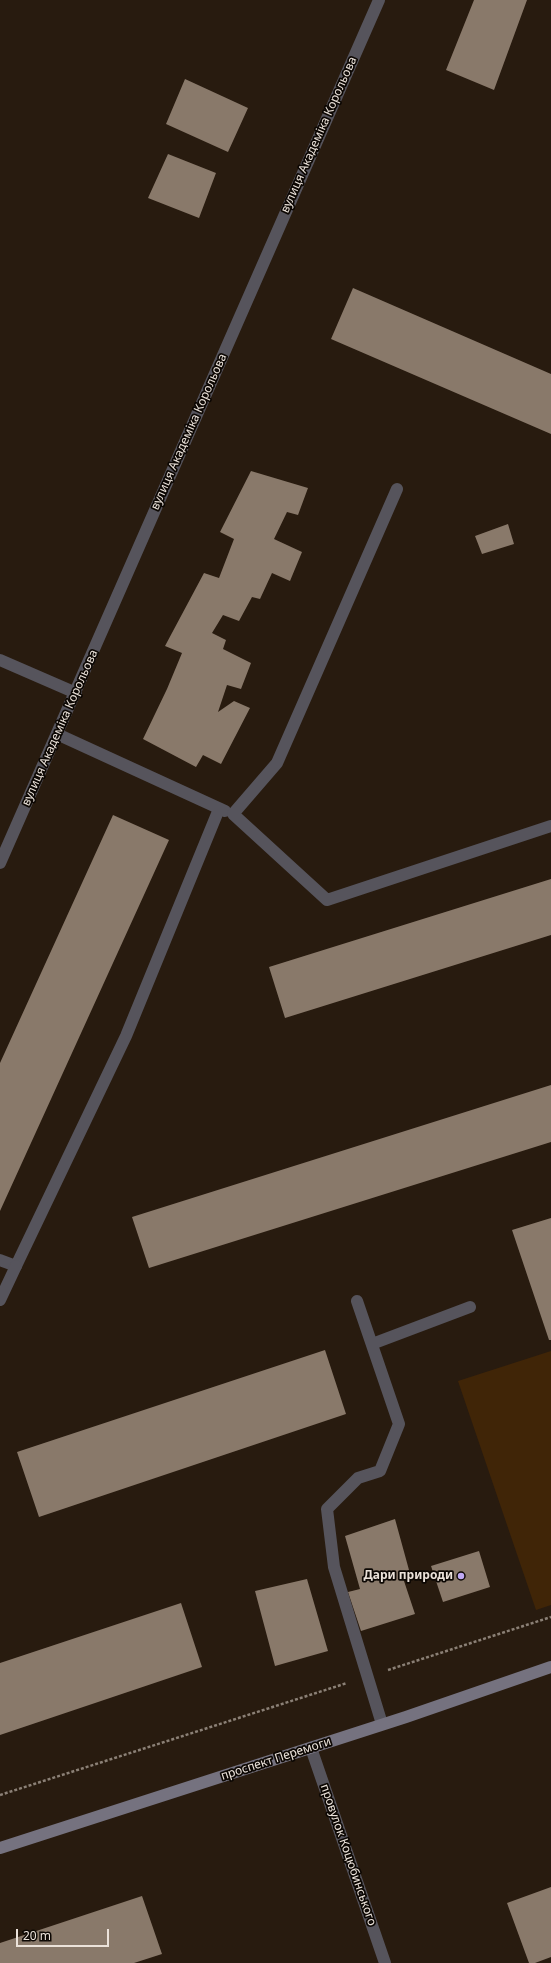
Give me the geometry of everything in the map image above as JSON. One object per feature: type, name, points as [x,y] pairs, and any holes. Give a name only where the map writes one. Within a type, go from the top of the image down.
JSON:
[{"type":"main road","name":"проспект Перемоги","points":[[0,1848],[311,1748],[551,1667]]},
{"type":"street","name":"вулиця Академіка Корольова","points":[[0,863],[58,734],[379,0]]},
{"type":"street","points":[[233,814],[277,763],[397,489]]},
{"type":"street","points":[[0,660],[76,693]]},
{"type":"street","points":[[58,734],[219,809],[233,814],[327,900],[551,826]]},
{"type":"street","points":[[0,1300],[126,1036],[219,809]]},
{"type":"street","points":[[0,1260],[16,1266]]},
{"type":"street","points":[[357,1301],[399,1424],[380,1471],[358,1478],[327,1509],[334,1567],[382,1724]]},
{"type":"street","points":[[372,1344],[470,1307]]},
{"type":"street","name":"провулок Коцюбинського","points":[[311,1748],[386,1963]]},
{"type":"path","points":[[0,1795],[551,1617]]},
{"type":"shaded area","points":[[551,1351],[551,1605],[536,1610],[458,1381]]},
{"type":"building","points":[[474,0],[527,0],[494,90],[446,70]]},
{"type":"building","points":[[185,79],[248,108],[228,152],[166,124]]},
{"type":"building","points":[[168,154],[216,173],[199,218],[148,198]]},
{"type":"building","points":[[353,288],[551,374],[551,434],[331,339]]},
{"type":"building","points":[[251,471],[308,488],[298,515],[287,512],[274,539],[302,552],[290,581],[272,573],[260,599],[252,597],[239,621],[223,615],[212,633],[226,640],[223,649],[251,663],[241,689],[227,685],[218,712],[234,701],[250,708],[221,764],[203,755],[196,767],[143,739],[167,689],[182,653],[165,646],[204,573],[219,578],[234,539],[220,532]]},
{"type":"building","points":[[508,524],[514,544],[482,554],[475,536]]},
{"type":"building","points":[[113,815],[169,840],[0,1211],[0,1063]]},
{"type":"building","points":[[551,879],[551,935],[285,1018],[269,967]]},
{"type":"building","points":[[551,1085],[551,1142],[149,1268],[132,1217]]},
{"type":"building","points":[[551,1218],[551,1340],[549,1340],[512,1230]]},
{"type":"building","points":[[325,1350],[346,1414],[39,1517],[17,1452]]},
{"type":"building","points":[[395,1519],[409,1570],[402,1575],[415,1614],[361,1631],[348,1592],[360,1589],[345,1536]]},
{"type":"building","name":"Дари природи","points":[[479,1551],[490,1587],[443,1602],[431,1566]]},
{"type":"building","points":[[307,1579],[328,1651],[275,1666],[255,1591]]},
{"type":"building","points":[[181,1603],[202,1667],[0,1735],[0,1663]]},
{"type":"building","points":[[551,1887],[551,1957],[535,1963],[529,1963],[507,1903]]},
{"type":"building","points":[[142,1896],[162,1954],[134,1963],[0,1963],[0,1943]]},
{"type":"place","name":"Дари природи","points":[[461,1576]]}]
